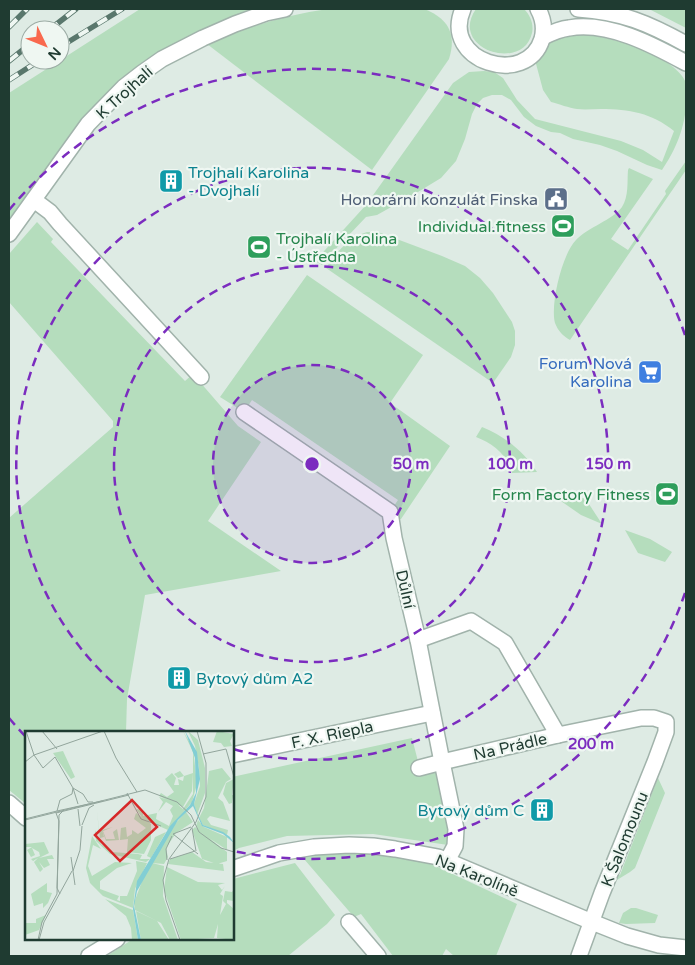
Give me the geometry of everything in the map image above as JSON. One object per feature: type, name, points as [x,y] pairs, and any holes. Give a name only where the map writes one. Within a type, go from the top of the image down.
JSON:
[{"type":"street","name":"K Trojhalí","points":[[9,234],[88,124],[124,87],[142,72],[162,59],[203,38],[250,18],[284,9]]},
{"type":"street","points":[[461,9],[459,31],[468,51],[483,60],[502,65],[526,60],[537,50],[543,37],[543,22],[538,9]]},
{"type":"street","points":[[578,9],[627,16],[651,25],[686,44]]},
{"type":"street","points":[[543,37],[567,28],[600,28],[635,38],[686,63]]},
{"type":"street","points":[[34,200],[50,212],[201,377]]},
{"type":"street","name":"Důlní","points":[[244,412],[390,512],[394,538],[418,640]]},
{"type":"street","points":[[447,861],[455,846],[456,829],[418,640],[470,621],[487,630],[505,643],[558,735]]},
{"type":"street","name":"F. X. Riepla","points":[[234,756],[432,713]]},
{"type":"street","name":"Na Prádle","points":[[419,768],[558,735],[640,718],[654,718],[666,722]]},
{"type":"street","name":"K Šalomounu","points":[[579,956],[602,893],[655,762],[666,732],[666,722]]},
{"type":"street","points":[[9,803],[25,817]]},
{"type":"street","name":"Na Karolíně","points":[[234,868],[297,849],[349,845],[394,849],[447,861],[627,936],[659,946],[686,948]]},
{"type":"street","points":[[349,922],[378,956]]},
{"type":"street","points":[[89,956],[108,941]]},
{"type":"green space","points":[[140,9],[257,9],[207,28],[161,51],[120,82],[83,120],[9,221],[9,93],[45,70],[70,70],[70,54]]},
{"type":"green space","points":[[328,9],[424,9],[445,22],[451,35],[452,42],[449,59],[372,170],[207,44],[266,22]]},
{"type":"green space","points":[[476,9],[524,9],[532,23],[532,33],[526,45],[516,52],[503,54],[490,51],[479,45],[472,35],[470,23]]},
{"type":"green space","points":[[649,9],[686,9],[686,28]]},
{"type":"green space","points":[[585,33],[644,49],[672,66],[683,77],[686,83],[686,111],[682,129],[671,155],[662,170],[600,145],[573,139],[536,126],[524,117],[511,100],[502,95],[492,95],[483,98],[477,104],[456,161],[441,178],[377,215],[366,217],[322,265],[315,261],[366,205],[453,83],[469,72],[494,72],[503,78],[517,100],[535,119],[621,141],[643,150],[662,162],[674,131],[666,125],[649,116],[631,111],[567,107],[551,102],[543,90],[535,60],[549,43],[565,35]]},
{"type":"green space","points":[[686,161],[686,170],[570,340],[559,331],[555,323],[554,304],[558,280],[571,247],[581,235],[613,216],[622,207],[627,194],[629,168],[653,179],[611,239],[628,250]]},
{"type":"green space","points":[[37,222],[53,239],[51,242],[185,381],[193,374],[238,426],[261,442],[208,521],[281,571],[145,595],[127,699],[126,731],[25,731],[25,803],[9,790],[9,518],[113,427],[113,421],[9,302],[9,254]]},
{"type":"green space","points":[[367,232],[378,232],[465,266],[480,278],[493,293],[512,322],[515,331],[515,345],[511,357],[493,383],[326,268],[344,246],[354,238]]},
{"type":"green space","points":[[307,275],[423,355],[390,403],[450,446],[401,519],[396,520],[390,512],[398,500],[252,400],[244,412],[220,397]]},
{"type":"green space","points":[[482,427],[513,445],[537,472],[512,473],[507,461],[498,450],[476,437]]},
{"type":"green space","points":[[585,498],[602,524],[581,515],[558,499]]},
{"type":"green space","points":[[625,530],[650,539],[672,552],[665,562],[638,553]]},
{"type":"green space","points":[[412,738],[421,773],[443,768],[455,846],[373,834],[287,836],[234,850],[234,777]]},
{"type":"green space","points":[[658,778],[665,793],[635,868],[612,883],[615,874],[620,875]]},
{"type":"green space","points":[[340,851],[386,854],[429,863],[517,904],[496,956],[454,956],[446,949],[442,956],[393,956],[361,914],[354,917],[303,856]]},
{"type":"green space","points":[[295,863],[335,915],[327,924],[288,956],[107,956],[131,940],[234,940],[234,879]]},
{"type":"green space","points":[[631,908],[658,915],[655,923],[619,923],[623,913]]},
{"type":"railway","points":[[9,27],[27,9]]},
{"type":"railway","points":[[62,20],[76,9]]},
{"type":"railway","points":[[70,41],[122,9]]},
{"type":"railway","points":[[9,61],[20,52]]},
{"type":"railway","points":[[9,80],[24,70]]},
{"type":"place","name":"Trojhalí Karolina - Dvojhalí","points":[[171,181]]},
{"type":"place","name":"Honorární konzulát Finska","points":[[556,199]]},
{"type":"place","name":"Individual.fitness","points":[[563,226]]},
{"type":"place","name":"Trojhalí Karolina - Ústředna","points":[[259,247]]},
{"type":"place","name":"Forum Nová Karolina","points":[[650,372]]},
{"type":"place","name":"Form Factory Fitness","points":[[667,494]]},
{"type":"place","name":"Bytový dům A2","points":[[179,678]]},
{"type":"place","name":"Bytový dům C","points":[[542,810]]}]
